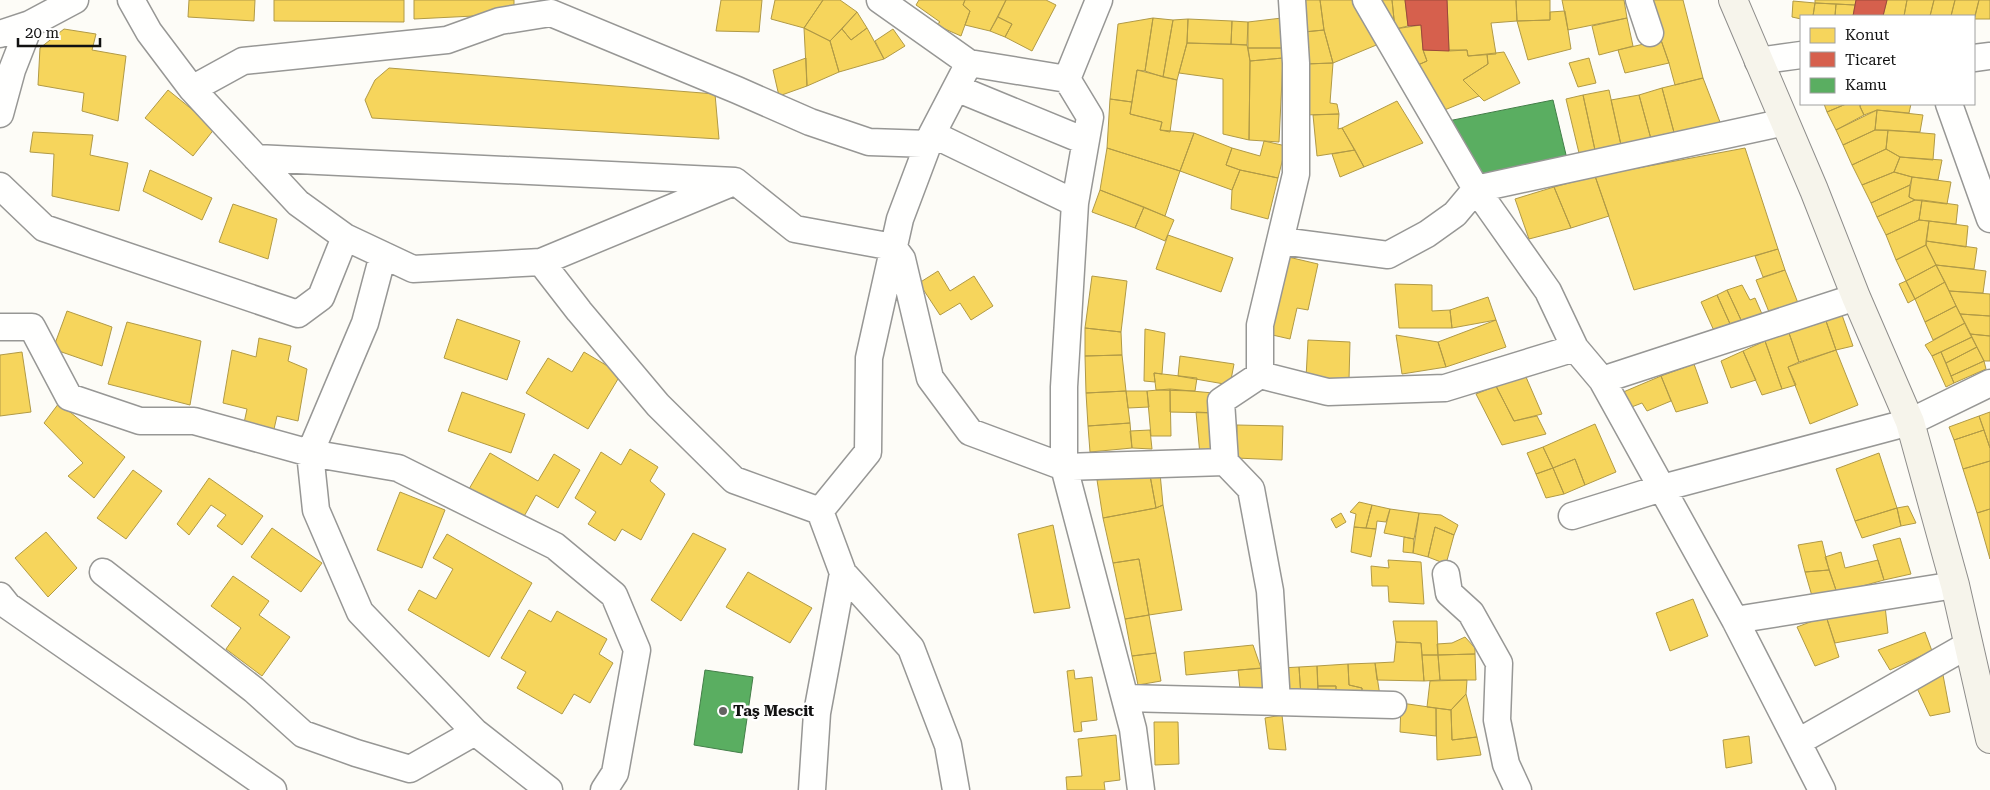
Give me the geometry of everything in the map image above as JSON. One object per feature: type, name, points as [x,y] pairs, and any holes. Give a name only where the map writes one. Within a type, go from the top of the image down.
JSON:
[{"type":"main road","points":[[1734,0],[1856,297],[1910,422],[1955,586],[1990,739]]},
{"type":"street","points":[[0,34],[30,24],[75,0]]},
{"type":"street","points":[[131,0],[149,32],[192,89],[298,203],[345,237],[413,269],[541,262],[735,181]]},
{"type":"street","points":[[880,0],[970,63],[1067,79],[1090,117],[1075,203],[1064,387],[1064,467],[1133,729],[1141,790]]},
{"type":"street","points":[[1067,79],[1099,0]]},
{"type":"street","points":[[1260,375],[1260,325],[1296,174],[1296,63],[1292,0]]},
{"type":"street","points":[[1366,0],[1476,189],[1548,292],[1575,348],[1602,380],[1735,620],[1822,790]]},
{"type":"street","points":[[1639,0],[1650,33]]},
{"type":"street","points":[[192,89],[243,61],[447,40],[500,21],[551,13],[810,122],[869,142],[930,139],[1075,203]]},
{"type":"street","points":[[0,114],[12,70],[30,24]]},
{"type":"street","points":[[1758,60],[1800,55]]},
{"type":"street","points":[[1975,58],[1990,56]]},
{"type":"street","points":[[820,511],[868,452],[869,358],[900,219],[930,139],[970,63]]},
{"type":"street","points":[[956,88],[1085,141]]},
{"type":"street","points":[[1948,105],[1990,219]]},
{"type":"street","points":[[1281,240],[1388,255],[1427,234],[1456,214],[1476,189],[1785,122]]},
{"type":"street","points":[[256,158],[735,181],[794,229],[893,247],[902,259],[930,378],[970,432],[1064,467],[1225,462]]},
{"type":"street","points":[[0,186],[44,228],[298,314],[321,297],[345,237]]},
{"type":"street","points":[[383,255],[365,323],[310,453],[316,510],[360,612],[475,732],[549,790]]},
{"type":"street","points":[[541,262],[579,311],[658,405],[734,480],[820,511],[843,572],[911,648],[948,745],[956,790]]},
{"type":"street","points":[[1602,380],[1856,297]]},
{"type":"street","points":[[0,328],[32,327],[69,397],[140,421],[194,422],[310,453],[398,468],[555,546],[614,595],[637,650],[615,773],[604,790]]},
{"type":"street","points":[[1277,702],[1270,591],[1251,489],[1225,462],[1221,401],[1260,375],[1328,392],[1445,388],[1575,348]]},
{"type":"street","points":[[1572,516],[1662,488],[1910,422],[1990,383]]},
{"type":"street","points":[[103,572],[254,690],[303,734],[356,753],[410,769],[475,732]]},
{"type":"street","points":[[812,790],[817,713],[843,572]]},
{"type":"street","points":[[1446,574],[1449,593],[1471,613],[1498,663],[1497,720],[1506,764],[1518,790]]},
{"type":"street","points":[[1735,620],[1955,586]]},
{"type":"street","points":[[0,596],[8,606],[273,790]]},
{"type":"street","points":[[1798,742],[1968,645]]},
{"type":"street","points":[[1125,698],[1393,705]]},
{"type":"building: Konut","points":[[189,0],[255,0],[254,21],[188,17]]},
{"type":"building: Konut","points":[[274,0],[404,0],[404,22],[274,21]]},
{"type":"building: Konut","points":[[414,0],[514,0],[514,14],[414,19]]},
{"type":"building: Konut","points":[[721,0],[762,0],[759,32],[716,31]]},
{"type":"building: Konut","points":[[775,0],[823,0],[804,28],[771,19]]},
{"type":"building: Konut","points":[[823,0],[840,0],[857,12],[830,41],[804,28]]},
{"type":"building: Konut","points":[[919,0],[965,0],[963,5],[970,11],[961,36],[936,25],[940,22],[916,5]]},
{"type":"building: Konut","points":[[965,0],[1006,0],[990,31],[965,25],[970,11],[963,5]]},
{"type":"building: Konut","points":[[1006,0],[1046,0],[1056,5],[1032,51],[1005,37],[1012,24],[998,17]]},
{"type":"building: Konut","points":[[1304,0],[1320,0],[1324,30],[1304,32]]},
{"type":"building: Konut","points":[[1320,0],[1361,0],[1386,41],[1333,63],[1324,30]]},
{"type":"building: Konut","points":[[1375,0],[1392,0],[1395,29]]},
{"type":"building: Konut","points":[[1392,0],[1405,0],[1408,26],[1395,29]]},
{"type":"building: Konut","points":[[1447,0],[1516,0],[1517,21],[1491,23],[1496,54],[1468,56],[1467,50],[1449,51]]},
{"type":"building: Konut","points":[[1516,0],[1550,0],[1550,20],[1517,21]]},
{"type":"building: Konut","points":[[1562,0],[1624,0],[1627,18],[1568,30]]},
{"type":"building: Konut","points":[[1652,0],[1683,0],[1703,78],[1675,85],[1661,40]]},
{"type":"building: Konut","points":[[1815,0],[1856,0],[1855,5],[1815,3]]},
{"type":"building: Konut","points":[[1887,0],[1907,0],[1904,15],[1883,15]]},
{"type":"building: Konut","points":[[1907,0],[1934,0],[1930,15],[1904,15]]},
{"type":"building: Konut","points":[[1934,0],[1955,0],[1951,15],[1930,15]]},
{"type":"building: Konut","points":[[1955,0],[1979,0],[1975,17],[1975,15],[1951,15]]},
{"type":"building: Konut","points":[[1979,0],[1990,0],[1990,19],[1975,19]]},
{"type":"building: Konut","points":[[1793,1],[1815,3],[1813,15],[1800,15],[1800,19],[1792,17]]},
{"type":"building: Konut","points":[[1815,3],[1836,4],[1835,15],[1813,15]]},
{"type":"building: Konut","points":[[1836,4],[1855,5],[1853,15],[1835,15]]},
{"type":"building: Konut","points":[[1565,11],[1571,49],[1528,60],[1517,21],[1550,20],[1550,12]]},
{"type":"building: Konut","points":[[857,12],[867,28],[851,40],[842,29]]},
{"type":"building: Konut","points":[[998,17],[1012,24],[1005,37],[990,31]]},
{"type":"building: Konut","points":[[1153,18],[1145,71],[1137,70],[1132,102],[1110,99],[1118,24]]},
{"type":"building: Konut","points":[[1153,18],[1173,20],[1163,77],[1145,71]]},
{"type":"building: Konut","points":[[1282,18],[1282,48],[1248,48],[1248,22]]},
{"type":"building: Konut","points":[[1627,18],[1633,46],[1599,55],[1592,26]]},
{"type":"building: Konut","points":[[1188,19],[1187,43],[1177,80],[1163,77],[1173,20]]},
{"type":"building: Konut","points":[[1188,19],[1232,21],[1231,44],[1187,43]]},
{"type":"building: Konut","points":[[1232,21],[1248,22],[1247,45],[1231,44]]},
{"type":"building: Konut","points":[[1421,25],[1423,50],[1427,61],[1411,68],[1395,29]]},
{"type":"building: Konut","points":[[804,28],[830,41],[839,72],[807,86]]},
{"type":"building: Konut","points":[[867,28],[884,59],[839,72],[830,41],[842,29],[851,40]]},
{"type":"building: Konut","points":[[64,29],[96,34],[92,50],[126,56],[118,121],[82,111],[84,93],[38,85],[40,48]]},
{"type":"building: Konut","points":[[893,29],[905,46],[884,59],[875,41]]},
{"type":"building: Konut","points":[[1324,30],[1333,63],[1305,64],[1304,32]]},
{"type":"building: Konut","points":[[1661,40],[1669,63],[1625,73],[1618,50]]},
{"type":"building: Konut","points":[[1187,43],[1247,45],[1250,61],[1249,140],[1223,134],[1223,79],[1179,73]]},
{"type":"building: Konut","points":[[1248,48],[1282,48],[1283,58],[1250,61]]},
{"type":"building: Konut","points":[[1423,50],[1467,50],[1468,56],[1487,54],[1488,64],[1463,80],[1479,96],[1442,111],[1411,68],[1427,61]]},
{"type":"building: Konut","points":[[1504,52],[1520,83],[1484,101],[1463,80],[1488,64],[1487,54]]},
{"type":"building: Konut","points":[[806,58],[807,86],[779,96],[773,70]]},
{"type":"building: Konut","points":[[1283,58],[1279,142],[1249,140],[1250,61]]},
{"type":"building: Konut","points":[[1589,58],[1596,83],[1578,87],[1569,63]]},
{"type":"building: Konut","points":[[1333,63],[1330,103],[1337,104],[1339,114],[1303,115],[1305,64]]},
{"type":"building: Konut","points":[[389,68],[715,94],[719,139],[372,118],[365,100],[375,80]]},
{"type":"building: Konut","points":[[1137,70],[1177,80],[1170,132],[1160,130],[1162,122],[1130,114]]},
{"type":"building: Konut","points":[[1703,78],[1720,122],[1675,136],[1662,88]]},
{"type":"building: Konut","points":[[1662,88],[1675,136],[1651,139],[1639,95]]},
{"type":"building: Konut","points":[[168,90],[215,128],[193,156],[145,118]]},
{"type":"building: Konut","points":[[1609,90],[1621,145],[1595,150],[1583,95]]},
{"type":"building: Konut","points":[[1583,95],[1595,150],[1579,153],[1566,99]]},
{"type":"building: Konut","points":[[1639,95],[1651,139],[1621,145],[1611,100]]},
{"type":"building: Konut","points":[[1110,99],[1132,102],[1130,114],[1162,122],[1160,130],[1194,133],[1180,171],[1107,148]]},
{"type":"building: Konut","points":[[1397,101],[1423,143],[1364,167],[1342,128]]},
{"type":"building: Konut","points":[[1824,105],[1844,105],[1827,112]]},
{"type":"building: Konut","points":[[1844,105],[1859,105],[1864,115],[1836,130],[1827,112]]},
{"type":"building: Konut","points":[[1861,105],[1911,105],[1909,113],[1877,110],[1864,115]]},
{"type":"building: Konut","points":[[1877,110],[1875,130],[1843,145],[1836,130]]},
{"type":"building: Konut","points":[[1877,110],[1923,115],[1920,132],[1875,130]]},
{"type":"building: Konut","points":[[1339,114],[1338,129],[1342,128],[1355,150],[1317,156],[1313,115]]},
{"type":"building: Konut","points":[[1875,130],[1888,130],[1886,149],[1852,165],[1843,145]]},
{"type":"building: Konut","points":[[1888,130],[1935,134],[1933,160],[1900,157],[1886,149]]},
{"type":"building: Konut","points":[[33,132],[93,135],[90,155],[128,163],[119,211],[52,196],[54,154],[30,152]]},
{"type":"building: Konut","points":[[1194,133],[1232,148],[1226,165],[1240,170],[1232,190],[1180,171]]},
{"type":"building: Konut","points":[[1264,141],[1286,146],[1278,178],[1226,165],[1232,148],[1260,156]]},
{"type":"building: Konut","points":[[1107,148],[1180,171],[1165,216],[1100,190]]},
{"type":"building: Konut","points":[[1745,148],[1778,249],[1634,290],[1595,176]]},
{"type":"building: Konut","points":[[1886,149],[1900,157],[1894,172],[1862,185],[1852,165]]},
{"type":"building: Konut","points":[[1355,150],[1364,167],[1340,177],[1332,154]]},
{"type":"building: Konut","points":[[1900,157],[1942,160],[1938,180],[1912,177],[1894,172]]},
{"type":"building: Konut","points":[[150,170],[212,198],[202,220],[143,191]]},
{"type":"building: Konut","points":[[1240,170],[1278,178],[1268,219],[1231,209],[1232,190]]},
{"type":"building: Konut","points":[[1894,172],[1912,177],[1910,185],[1871,203],[1862,185]]},
{"type":"building: Konut","points":[[1595,176],[1609,216],[1571,228],[1554,187]]},
{"type":"building: Konut","points":[[1912,177],[1951,182],[1947,204],[1915,200],[1909,197]]},
{"type":"building: Konut","points":[[1910,185],[1909,197],[1915,200],[1877,217],[1871,203]]},
{"type":"building: Konut","points":[[1554,187],[1571,228],[1529,239],[1515,199]]},
{"type":"building: Konut","points":[[1100,190],[1144,207],[1135,228],[1092,212]]},
{"type":"building: Konut","points":[[1915,200],[1922,200],[1919,220],[1886,235],[1877,217]]},
{"type":"building: Konut","points":[[1922,200],[1958,205],[1956,224],[1919,220]]},
{"type":"building: Konut","points":[[233,204],[277,219],[268,259],[219,242]]},
{"type":"building: Konut","points":[[1144,207],[1174,220],[1165,241],[1135,228]]},
{"type":"building: Konut","points":[[1919,220],[1929,221],[1926,245],[1896,260],[1886,235]]},
{"type":"building: Konut","points":[[1929,221],[1968,226],[1966,247],[1926,241]]},
{"type":"building: Konut","points":[[1168,235],[1233,258],[1221,292],[1156,269]]},
{"type":"building: Konut","points":[[1926,241],[1977,248],[1974,269],[1936,265],[1926,245]]},
{"type":"building: Konut","points":[[1926,245],[1936,265],[1906,281],[1896,260]]},
{"type":"building: Konut","points":[[1778,249],[1785,270],[1763,277],[1755,256]]},
{"type":"building: Konut","points":[[1284,256],[1318,264],[1308,310],[1297,308],[1290,339],[1268,334]]},
{"type":"building: Konut","points":[[1936,265],[1945,282],[1915,299],[1906,281]]},
{"type":"building: Konut","points":[[1936,265],[1986,271],[1983,293],[1949,291]]},
{"type":"building: Konut","points":[[1785,270],[1798,303],[1769,312],[1756,280]]},
{"type":"building: Konut","points":[[938,271],[950,291],[974,276],[993,306],[971,320],[960,303],[940,315],[919,283]]},
{"type":"building: Konut","points":[[1092,276],[1127,281],[1121,332],[1085,328]]},
{"type":"building: Konut","points":[[1906,281],[1915,299],[1908,303],[1899,284]]},
{"type":"building: Konut","points":[[1945,282],[1956,306],[1925,322],[1915,299]]},
{"type":"building: Konut","points":[[1395,284],[1432,285],[1432,311],[1450,310],[1452,328],[1399,328]]},
{"type":"building: Konut","points":[[1742,285],[1750,300],[1755,298],[1762,314],[1742,322],[1727,290]]},
{"type":"building: Konut","points":[[1727,290],[1742,322],[1731,326],[1717,295]]},
{"type":"building: Konut","points":[[1949,291],[1990,294],[1990,316],[1960,314]]},
{"type":"building: Konut","points":[[1717,295],[1731,326],[1715,333],[1701,302]]},
{"type":"building: Konut","points":[[1488,297],[1496,320],[1452,328],[1450,310]]},
{"type":"building: Konut","points":[[1956,306],[1965,323],[1933,340],[1925,322]]},
{"type":"building: Konut","points":[[67,311],[112,327],[102,366],[53,349]]},
{"type":"building: Konut","points":[[1960,314],[1990,316],[1990,336],[1970,334]]},
{"type":"building: Konut","points":[[1842,315],[1853,346],[1836,350],[1826,321]]},
{"type":"building: Konut","points":[[457,319],[520,341],[507,380],[444,358]]},
{"type":"building: Konut","points":[[1496,320],[1506,347],[1446,367],[1438,342]]},
{"type":"building: Konut","points":[[1826,321],[1836,350],[1799,362],[1789,333]]},
{"type":"building: Konut","points":[[127,322],[201,341],[190,405],[108,384]]},
{"type":"building: Konut","points":[[1965,323],[1972,337],[1932,356],[1925,345]]},
{"type":"building: Konut","points":[[1085,328],[1121,332],[1122,355],[1085,356]]},
{"type":"building: Konut","points":[[1145,329],[1165,333],[1162,374],[1154,373],[1155,382],[1144,381]]},
{"type":"building: Konut","points":[[1789,333],[1799,362],[1788,367],[1796,385],[1782,389],[1765,341]]},
{"type":"building: Konut","points":[[1970,334],[1990,336],[1990,361],[1984,361]]},
{"type":"building: Konut","points":[[1396,335],[1438,342],[1446,367],[1402,374]]},
{"type":"building: Konut","points":[[1972,337],[1977,347],[1946,363],[1941,352]]},
{"type":"building: Konut","points":[[259,338],[291,346],[288,361],[307,369],[298,421],[277,416],[274,429],[244,423],[247,409],[223,403],[232,350],[256,357]]},
{"type":"building: Konut","points":[[1308,340],[1350,342],[1349,379],[1306,378]]},
{"type":"building: Konut","points":[[1765,341],[1782,389],[1762,395],[1743,351]]},
{"type":"building: Konut","points":[[1977,347],[1984,361],[1951,376],[1946,363]]},
{"type":"building: Konut","points":[[1836,350],[1858,405],[1810,424],[1788,367]]},
{"type":"building: Konut","points":[[1743,351],[1756,380],[1731,388],[1721,361]]},
{"type":"building: Konut","points":[[22,352],[31,412],[0,416],[0,355]]},
{"type":"building: Konut","points":[[584,352],[621,374],[588,429],[526,393],[548,358],[572,372]]},
{"type":"building: Konut","points":[[1941,352],[1954,383],[1946,387],[1932,356]]},
{"type":"building: Konut","points":[[1122,355],[1126,391],[1086,393],[1085,356]]},
{"type":"building: Konut","points":[[1180,356],[1234,364],[1230,385],[1178,376]]},
{"type":"building: Konut","points":[[1984,361],[1986,369],[1954,383],[1951,376]]},
{"type":"building: Konut","points":[[1694,364],[1708,403],[1676,412],[1661,376]]},
{"type":"building: Konut","points":[[1154,373],[1197,378],[1195,391],[1156,390]]},
{"type":"building: Konut","points":[[1661,376],[1671,401],[1647,411],[1642,403],[1629,408],[1621,393]]},
{"type":"building: Konut","points":[[1526,377],[1542,414],[1514,421],[1496,386]]},
{"type":"building: Konut","points":[[1496,386],[1514,421],[1537,416],[1546,434],[1502,445],[1476,394]]},
{"type":"building: Konut","points":[[1170,389],[1171,436],[1151,436],[1147,391]]},
{"type":"building: Konut","points":[[1170,389],[1213,393],[1215,413],[1170,412]]},
{"type":"building: Konut","points":[[1126,391],[1130,423],[1088,426],[1086,393]]},
{"type":"building: Konut","points":[[1126,391],[1147,391],[1149,407],[1128,408]]},
{"type":"building: Konut","points":[[462,392],[525,414],[511,453],[448,431]]},
{"type":"building: Konut","points":[[59,403],[125,457],[94,498],[68,476],[83,463],[44,423]]},
{"type":"building: Konut","points":[[1196,412],[1215,413],[1218,453],[1200,455]]},
{"type":"building: Konut","points":[[1990,412],[1990,448],[1979,416]]},
{"type":"building: Konut","points":[[1979,416],[1984,430],[1954,440],[1949,427]]},
{"type":"building: Konut","points":[[1130,423],[1132,448],[1090,452],[1088,426]]},
{"type":"building: Konut","points":[[1595,424],[1616,472],[1585,485],[1575,459],[1553,468],[1543,447]]},
{"type":"building: Konut","points":[[1237,425],[1283,426],[1282,460],[1236,458]]},
{"type":"building: Konut","points":[[1150,430],[1152,449],[1132,448],[1130,431]]},
{"type":"building: Konut","points":[[1984,430],[1990,448],[1990,461],[1963,469],[1954,440]]},
{"type":"building: Konut","points":[[1543,447],[1553,468],[1536,474],[1527,453]]},
{"type":"building: Konut","points":[[630,449],[658,467],[650,481],[665,494],[641,540],[622,529],[615,541],[588,524],[596,512],[575,498],[601,452],[621,465]]},
{"type":"building: Konut","points":[[490,453],[538,481],[554,454],[580,470],[558,508],[536,495],[522,520],[469,489]]},
{"type":"building: Konut","points":[[1879,453],[1897,508],[1855,521],[1836,469]]},
{"type":"building: Konut","points":[[1575,459],[1585,485],[1564,494],[1553,468]]},
{"type":"building: Konut","points":[[1990,461],[1990,509],[1977,513],[1963,469]]},
{"type":"building: Konut","points":[[1553,468],[1564,494],[1546,498],[1536,474]]},
{"type":"building: Konut","points":[[133,470],[162,491],[126,539],[97,518]]},
{"type":"building: Konut","points":[[1149,470],[1156,508],[1103,518],[1097,480]]},
{"type":"building: Konut","points":[[1149,470],[1160,473],[1163,505],[1156,508]]},
{"type":"building: Konut","points":[[209,478],[263,516],[242,545],[217,526],[226,515],[211,505],[189,535],[177,524]]},
{"type":"building: Konut","points":[[400,492],[445,510],[422,568],[377,550]]},
{"type":"building: Konut","points":[[1359,502],[1372,505],[1366,528],[1354,527],[1356,514],[1350,512]]},
{"type":"building: Konut","points":[[1163,505],[1182,610],[1149,615],[1139,559],[1113,563],[1103,518]]},
{"type":"building: Konut","points":[[1372,505],[1390,509],[1386,522],[1377,521],[1376,529],[1366,528]]},
{"type":"building: Konut","points":[[1908,506],[1916,523],[1901,526],[1897,508]]},
{"type":"building: Konut","points":[[1897,508],[1901,526],[1862,538],[1855,521]]},
{"type":"building: Konut","points":[[1390,509],[1419,513],[1414,539],[1384,533]]},
{"type":"building: Konut","points":[[1990,509],[1990,559],[1977,513]]},
{"type":"building: Konut","points":[[1341,513],[1346,522],[1336,528],[1331,519]]},
{"type":"building: Konut","points":[[1419,513],[1441,515],[1458,525],[1454,535],[1435,527],[1428,557],[1413,553]]},
{"type":"building: Konut","points":[[1053,525],[1070,608],[1034,613],[1018,534]]},
{"type":"building: Konut","points":[[1354,527],[1376,529],[1371,557],[1351,552]]},
{"type":"building: Konut","points":[[1435,527],[1454,535],[1446,564],[1428,557]]},
{"type":"building: Konut","points":[[272,528],[322,563],[301,592],[251,557]]},
{"type":"building: Konut","points":[[46,532],[77,568],[48,597],[15,558]]},
{"type":"building: Konut","points":[[693,533],[726,549],[681,621],[651,600]]},
{"type":"building: Konut","points":[[447,534],[532,583],[489,657],[408,610],[419,590],[436,599],[453,569],[433,558]]},
{"type":"building: Konut","points":[[1404,537],[1414,539],[1413,553],[1403,552]]},
{"type":"building: Konut","points":[[1900,538],[1911,574],[1884,580],[1873,545]]},
{"type":"building: Konut","points":[[1822,541],[1829,570],[1805,572],[1798,545]]},
{"type":"building: Konut","points":[[1841,552],[1845,568],[1878,560],[1884,580],[1837,593],[1825,557]]},
{"type":"building: Konut","points":[[1139,559],[1149,615],[1125,619],[1113,563]]},
{"type":"building: Konut","points":[[1388,560],[1421,562],[1424,604],[1389,602],[1388,586],[1372,586],[1371,566],[1389,568]]},
{"type":"building: Konut","points":[[1829,570],[1837,593],[1812,596],[1805,572]]},
{"type":"building: Konut","points":[[748,572],[812,608],[790,643],[726,607]]},
{"type":"building: Konut","points":[[233,576],[269,601],[259,615],[290,637],[262,676],[226,649],[241,628],[211,606]]},
{"type":"building: Konut","points":[[1693,599],[1708,636],[1670,651],[1656,613]]},
{"type":"building: Konut","points":[[1885,606],[1888,633],[1835,643],[1826,616]]},
{"type":"building: Konut","points":[[529,610],[551,622],[557,611],[607,639],[599,654],[613,663],[590,703],[574,694],[562,714],[517,688],[526,672],[501,658]]},
{"type":"building: Konut","points":[[1149,615],[1156,653],[1132,656],[1125,619]]},
{"type":"building: Konut","points":[[1826,616],[1839,657],[1815,666],[1797,627]]},
{"type":"building: Konut","points":[[1393,621],[1437,621],[1438,655],[1422,655],[1421,643],[1396,642]]},
{"type":"building: Konut","points":[[1925,632],[1932,651],[1890,670],[1878,650]]},
{"type":"building: Konut","points":[[1465,637],[1475,648],[1475,654],[1438,655],[1437,644],[1452,643]]},
{"type":"building: Konut","points":[[1396,642],[1421,643],[1424,681],[1377,680],[1375,663],[1394,662]]},
{"type":"building: Konut","points":[[1253,645],[1261,668],[1186,675],[1184,652]]},
{"type":"building: Konut","points":[[1156,653],[1161,681],[1138,685],[1132,656]]},
{"type":"building: Konut","points":[[1475,654],[1476,680],[1440,680],[1438,655]]},
{"type":"building: Konut","points":[[1422,655],[1438,655],[1440,680],[1424,681]]},
{"type":"building: Konut","points":[[1375,663],[1380,696],[1362,697],[1362,688],[1349,685],[1348,664]]},
{"type":"building: Konut","points":[[1348,664],[1349,685],[1362,688],[1362,697],[1336,697],[1336,686],[1318,686],[1317,666]]},
{"type":"building: Konut","points":[[1317,666],[1318,697],[1301,697],[1299,667]]},
{"type":"building: Konut","points":[[1299,667],[1301,697],[1282,698],[1281,668]]},
{"type":"building: Konut","points":[[1267,668],[1268,687],[1240,689],[1238,670]]},
{"type":"building: Konut","points":[[1074,670],[1075,679],[1092,677],[1097,720],[1081,722],[1082,731],[1074,732],[1067,671]]},
{"type":"building: Konut","points":[[1943,675],[1950,712],[1930,716],[1916,686]]},
{"type":"building: Konut","points":[[1467,680],[1466,694],[1451,710],[1427,707],[1430,681]]},
{"type":"building: Konut","points":[[1318,686],[1336,686],[1336,697],[1318,697]]},
{"type":"building: Konut","points":[[1466,694],[1477,737],[1452,740],[1451,710]]},
{"type":"building: Konut","points":[[1401,703],[1436,708],[1436,736],[1400,732]]},
{"type":"building: Konut","points":[[1436,708],[1451,710],[1452,740],[1477,737],[1481,755],[1437,760]]},
{"type":"building: Konut","points":[[1282,715],[1286,750],[1269,749],[1265,718]]},
{"type":"building: Konut","points":[[1154,722],[1178,722],[1179,764],[1155,765]]},
{"type":"building: Konut","points":[[1116,735],[1120,780],[1104,782],[1105,790],[1067,790],[1066,777],[1082,776],[1078,739]]},
{"type":"building: Konut","points":[[1749,736],[1752,763],[1726,768],[1723,740]]},
{"type":"building: Ticaret","points":[[1405,0],[1447,0],[1449,51],[1423,50],[1421,25],[1408,26]]},
{"type":"building: Ticaret","points":[[1856,0],[1887,0],[1883,15],[1853,15]]},
{"type":"building: Kamu","points":[[1553,100],[1567,159],[1484,179],[1448,121]]},
{"type":"building: Kamu","name":"Taş Mescit","points":[[705,670],[753,677],[742,753],[694,745]]},
{"type":"place","name":"Taş Mescit","points":[[723,711]]}]
